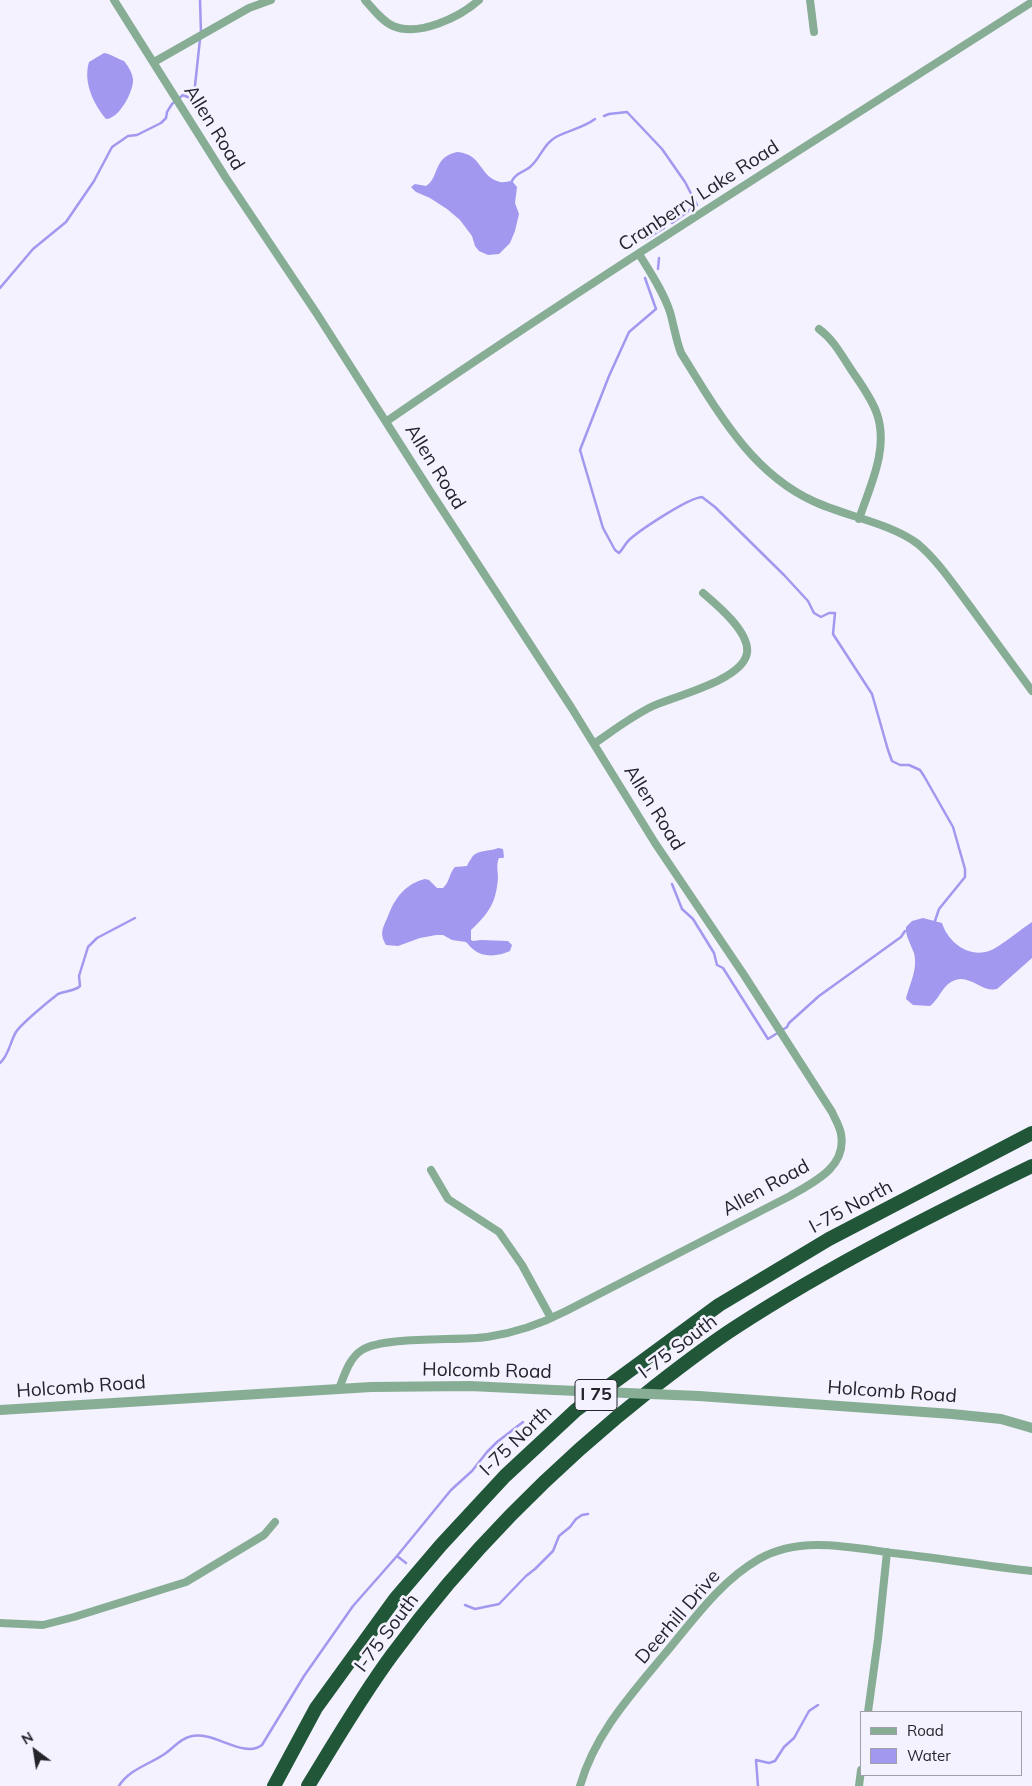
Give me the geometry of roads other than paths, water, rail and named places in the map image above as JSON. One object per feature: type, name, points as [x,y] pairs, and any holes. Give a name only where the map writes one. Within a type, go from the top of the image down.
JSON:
[{"type":"highway","name":"I-75 North","points":[[274,1786],[316,1708],[395,1599],[441,1545],[505,1476],[576,1410],[719,1305],[829,1238],[1032,1133]]},
{"type":"highway","name":"I-75 South","points":[[308,1786],[355,1709],[392,1654],[439,1596],[508,1518],[611,1422],[703,1350],[804,1285],[912,1226],[1032,1166]]},
{"type":"street","name":"Allen Road","points":[[114,0],[226,178],[318,314],[442,510],[595,743],[655,843],[744,975],[832,1112],[841,1133],[842,1149],[836,1162],[821,1177],[798,1191],[551,1318],[511,1333],[486,1337],[388,1343],[370,1346],[360,1351],[353,1358],[339,1389]]},
{"type":"street","points":[[154,62],[249,8],[271,0]]},
{"type":"street","points":[[365,0],[380,17],[393,26],[414,30],[435,26],[479,0]]},
{"type":"street","points":[[810,0],[814,32]]},
{"type":"street","name":"Cranberry Lake Road","points":[[387,421],[511,336],[1032,2]]},
{"type":"street","points":[[639,254],[662,292],[670,312],[681,353],[726,423],[755,461],[782,484],[813,502],[908,537],[930,555],[1032,690]]},
{"type":"street","points":[[819,329],[836,346],[868,395],[877,414],[881,446],[874,476],[858,519]]},
{"type":"street","points":[[595,743],[625,722],[652,707],[714,684],[740,667],[746,660],[747,648],[742,634],[724,611],[703,593]]},
{"type":"street","points":[[432,1170],[448,1199],[499,1232],[522,1265],[551,1318]]},
{"type":"street","name":"Holcomb Road","points":[[0,1410],[371,1387],[470,1386],[699,1396],[952,1414],[1001,1419],[1032,1428]]},
{"type":"street","points":[[0,1623],[42,1625],[186,1582],[264,1535],[275,1522]]},
{"type":"street","name":"Deerhill Drive","points":[[580,1786],[586,1768],[603,1732],[708,1601],[742,1571],[759,1559],[776,1551],[794,1546],[836,1545],[1032,1571]]},
{"type":"street","points":[[868,1711],[887,1552]]},
{"type":"water","points":[[104,53],[124,61],[130,69],[133,79],[131,90],[121,110],[111,118],[106,119],[93,99],[87,77],[89,62]]},
{"type":"water","points":[[457,152],[472,157],[493,179],[502,182],[512,181],[517,187],[515,203],[519,214],[515,231],[510,243],[499,254],[488,255],[479,251],[475,246],[472,236],[460,220],[447,209],[416,192],[411,187],[415,184],[426,186],[433,178],[440,163],[449,155]]},
{"type":"water","points":[[498,848],[503,849],[504,857],[498,860],[498,878],[493,901],[487,913],[471,930],[471,940],[508,941],[512,945],[510,951],[496,955],[482,954],[478,953],[466,942],[452,940],[443,935],[420,938],[398,946],[386,945],[382,934],[383,927],[394,903],[406,888],[425,879],[429,880],[437,888],[443,888],[455,867],[467,866],[473,856],[479,852]]},
{"type":"water","points":[[923,918],[942,923],[949,936],[960,947],[981,953],[998,946],[1032,922],[1032,958],[997,989],[985,988],[969,980],[957,979],[948,984],[930,1006],[913,1005],[906,999],[913,976],[915,959],[907,937],[906,927],[912,921]]},
{"type":"waterway","points":[[200,0],[201,33]]},
{"type":"waterway","points":[[0,288],[33,249],[66,222],[94,181],[112,147],[128,136],[137,135],[161,123],[166,118],[172,104],[183,95],[190,98],[194,95],[200,39]]},
{"type":"waterway","points":[[604,116],[627,112],[662,149],[685,182],[697,205],[672,223]]},
{"type":"waterway","points":[[512,181],[515,176],[528,169],[534,163],[552,140],[595,119]]},
{"type":"waterway","points":[[646,239],[664,228]]},
{"type":"waterway","points":[[658,269],[659,258]]},
{"type":"waterway","points":[[645,278],[656,309],[629,332],[609,376],[580,450],[603,528],[615,550],[619,553],[629,540],[653,522],[676,508],[702,497],[715,507],[784,575],[808,601],[814,613],[821,617],[829,613],[835,613],[833,634],[872,694],[892,761],[920,770],[953,827],[965,869],[965,877],[939,909],[935,921]]},
{"type":"waterway","points":[[672,884],[682,909],[693,919],[714,953],[717,965],[723,968],[768,1039],[787,1027],[819,996],[901,937],[905,931]]},
{"type":"waterway","points":[[0,1063],[16,1032],[24,1023],[58,994],[80,986],[79,976],[88,947],[97,938],[135,918]]},
{"type":"waterway","points":[[119,1786],[128,1775],[160,1757],[188,1737],[210,1737],[247,1749],[262,1745],[304,1676],[353,1606],[451,1490],[472,1471],[497,1442],[523,1422]]},
{"type":"waterway","points":[[465,1605],[475,1609],[499,1604],[553,1551],[559,1536],[576,1519],[588,1514]]},
{"type":"waterway","points":[[397,1556],[406,1563]]},
{"type":"waterway","points":[[758,1786],[756,1760],[769,1763],[775,1761],[784,1747],[794,1738],[809,1711],[818,1705]]}]
